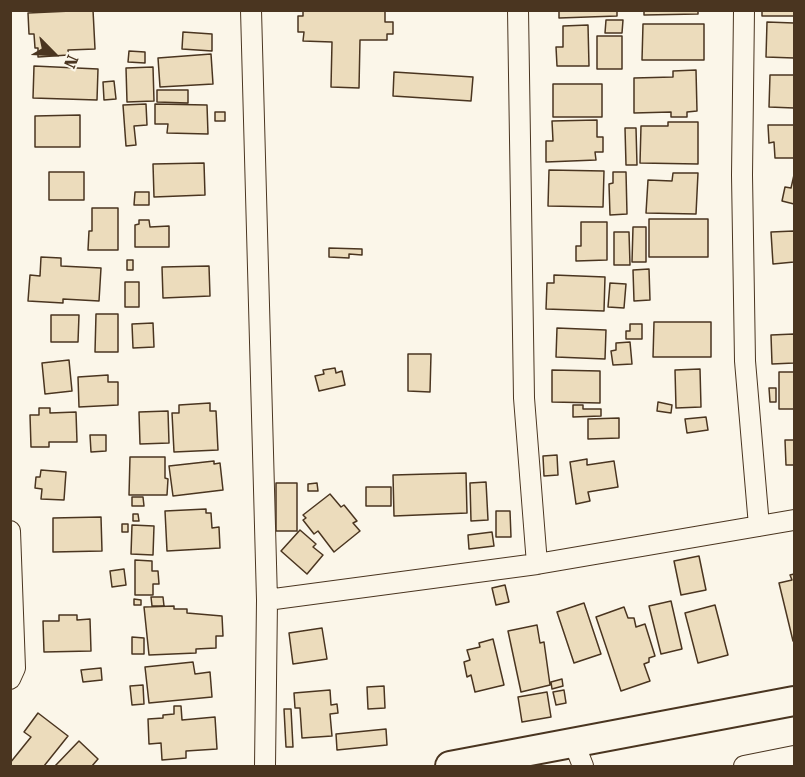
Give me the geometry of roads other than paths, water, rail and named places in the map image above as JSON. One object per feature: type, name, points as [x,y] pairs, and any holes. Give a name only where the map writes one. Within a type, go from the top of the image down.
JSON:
[{"type":"street","points":[[251,10],[267,600],[265,766]]},
{"type":"street","points":[[518,10],[524,398],[537,564]]},
{"type":"street","points":[[744,10],[742,174],[745,361],[759,526]]},
{"type":"street","points":[[267,600],[537,564],[795,520]]},
{"type":"street","points":[[10,531],[15,668],[10,679]]},
{"type":"street","points":[[450,766],[579,755],[795,701]]},
{"type":"street","points":[[744,766],[795,756]]}]
